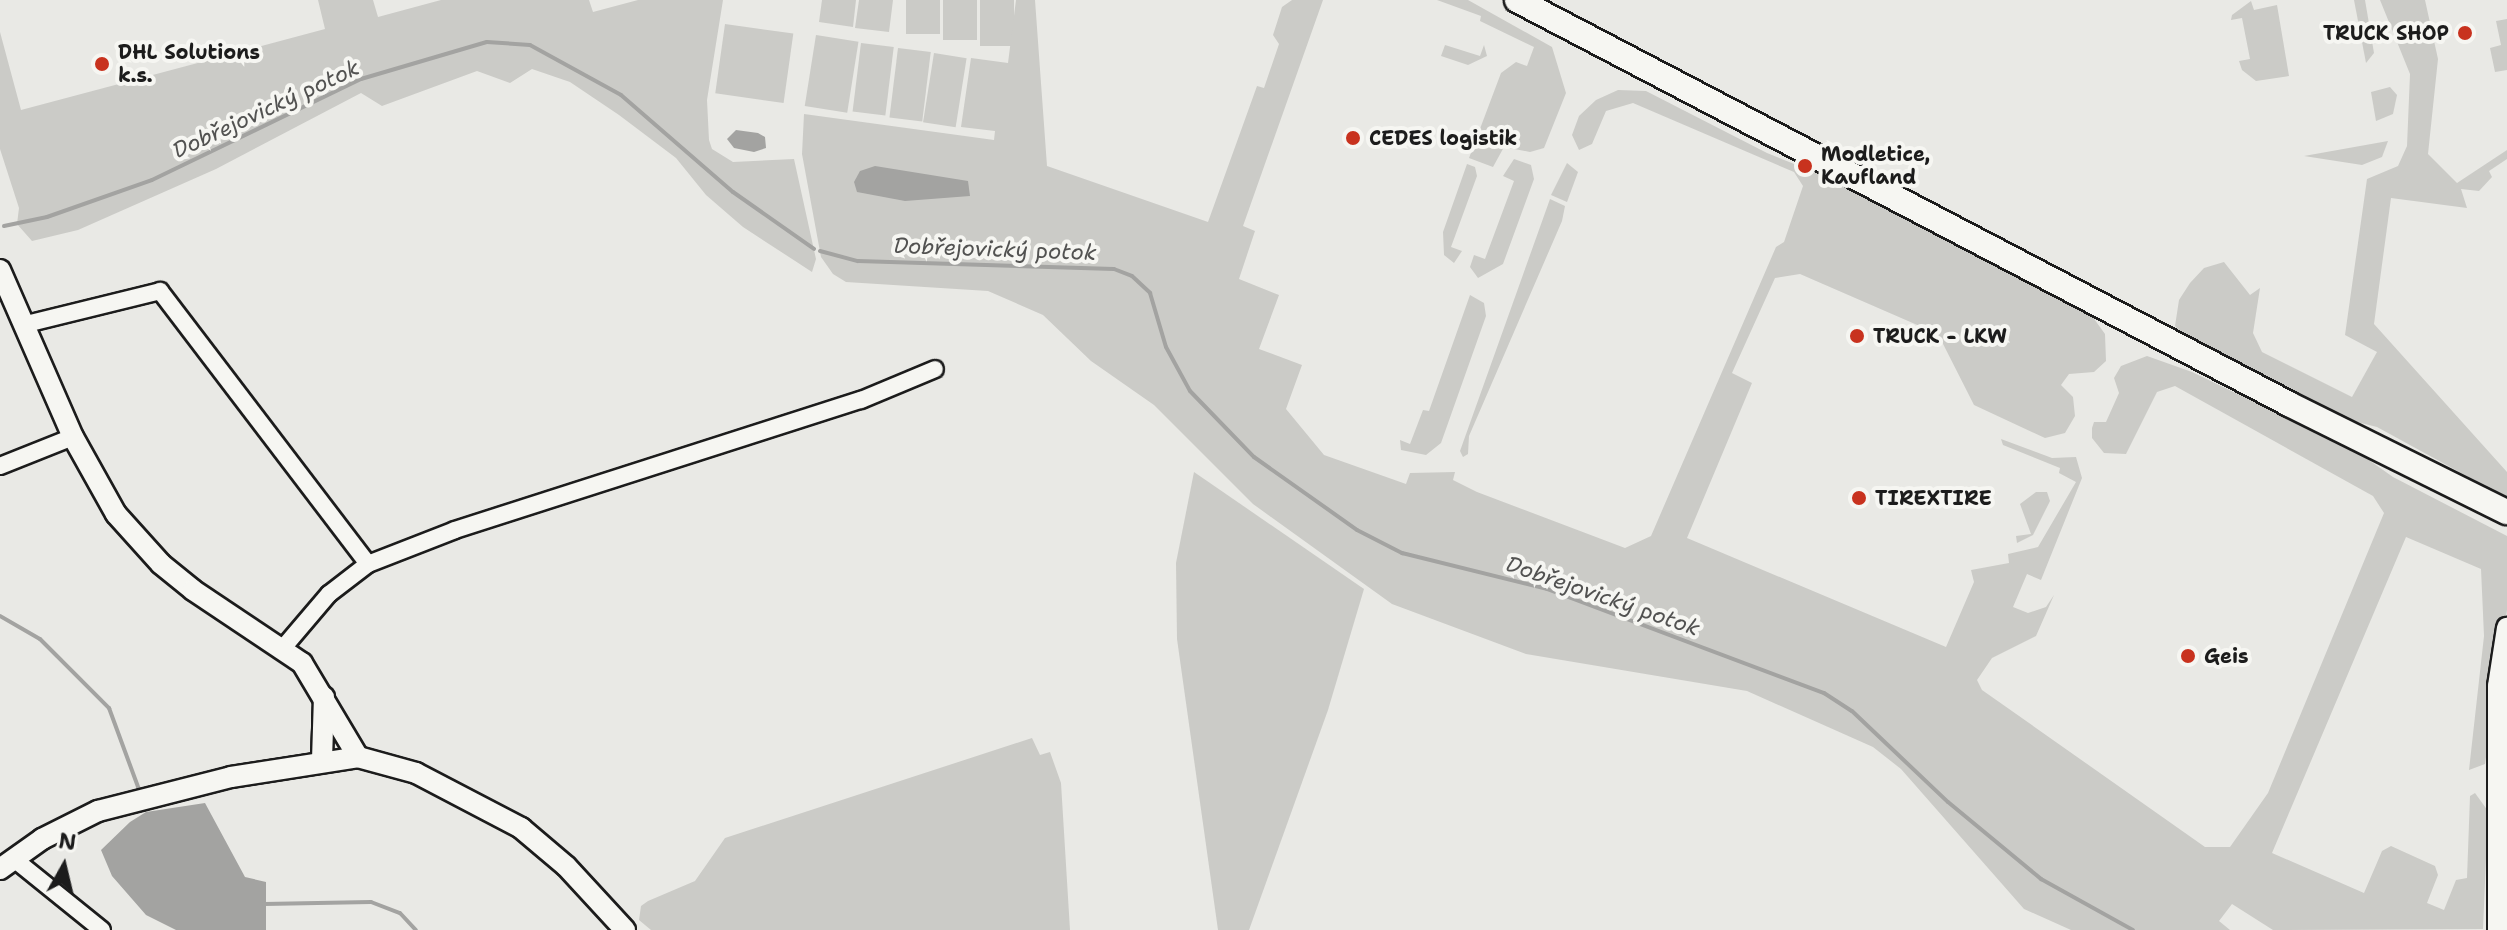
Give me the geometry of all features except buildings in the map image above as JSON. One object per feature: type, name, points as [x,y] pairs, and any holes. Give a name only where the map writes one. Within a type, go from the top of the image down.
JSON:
[{"type":"main road","points":[[1517,0],[2289,404],[2507,512]]},
{"type":"street","points":[[0,270],[5,293],[26,324],[73,437],[97,485],[135,538],[193,590],[302,663],[358,757]]},
{"type":"street","points":[[26,324],[160,291],[368,564]]},
{"type":"street","points":[[283,648],[329,594],[368,564],[455,530],[861,400],[935,369]]},
{"type":"street","points":[[0,466],[73,437]]},
{"type":"street","points":[[2498,930],[2497,727],[2507,628]]},
{"type":"street","points":[[2497,727],[2507,683]]},
{"type":"street","points":[[322,760],[324,697]]},
{"type":"street","points":[[102,930],[7,864],[69,824],[142,798],[322,760],[358,757],[416,773],[521,828],[566,866],[625,930]]},
{"type":"shaded area","points":[[318,0],[373,0],[378,17],[441,0],[589,0],[593,12],[638,0],[723,0],[707,100],[709,140],[712,149],[733,162],[794,159],[816,259],[812,272],[743,227],[706,195],[676,158],[619,115],[570,82],[532,69],[510,83],[477,71],[382,106],[361,93],[216,169],[78,230],[32,241],[17,224],[19,208],[0,149],[0,32],[21,110],[325,29]]},
{"type":"shaded area","points":[[822,0],[856,0],[853,27],[819,22]]},
{"type":"shaded area","points":[[859,0],[893,0],[889,32],[855,28]]},
{"type":"shaded area","points":[[906,0],[940,0],[940,34],[906,34]]},
{"type":"shaded area","points":[[943,0],[977,0],[977,40],[943,40]]},
{"type":"shaded area","points":[[980,0],[1014,0],[1014,46],[980,46]]},
{"type":"shaded area","points":[[1016,0],[1035,0],[1047,166],[1208,222],[1257,86],[1264,88],[1279,44],[1273,35],[1282,7],[1292,0],[1323,0],[1243,226],[1255,231],[1239,279],[1279,295],[1259,349],[1302,365],[1286,409],[1324,455],[1406,484],[1410,473],[1455,472],[1453,480],[1477,492],[1625,548],[1651,536],[1776,247],[1784,242],[1803,186],[1794,172],[1633,103],[1606,111],[1592,144],[1579,150],[1572,135],[1579,116],[1596,100],[1618,90],[1646,91],[1767,153],[1896,205],[2092,316],[2105,334],[2106,361],[2094,372],[2069,374],[2061,385],[2073,397],[2075,416],[2065,433],[2045,438],[1974,405],[1938,334],[1800,274],[1775,278],[1732,373],[1752,383],[1687,538],[1946,647],[1974,582],[1971,570],[2009,563],[2008,554],[2038,547],[2076,482],[2059,473],[2060,468],[2003,445],[2001,439],[2052,458],[2076,457],[2082,478],[2041,580],[2027,574],[2013,607],[2028,613],[2046,607],[2054,595],[2036,636],[1992,658],[1977,680],[1982,690],[2205,847],[2230,847],[2268,793],[2384,513],[2373,496],[2175,386],[2157,392],[2126,454],[2104,453],[2092,438],[2092,428],[2094,422],[2106,422],[2119,393],[2114,378],[2121,366],[2147,356],[2192,372],[2356,451],[2393,477],[2507,536],[2507,610],[2485,764],[2469,770],[2484,636],[2481,569],[2406,537],[2272,853],[2364,893],[2382,851],[2391,846],[2435,866],[2438,875],[2427,903],[2444,910],[2456,880],[2467,878],[2470,796],[2475,793],[2488,811],[2483,929],[2273,930],[2232,904],[2219,921],[2230,930],[2071,930],[2024,909],[1901,769],[1873,747],[1747,691],[1526,654],[1392,604],[1253,504],[1154,405],[1091,361],[1043,315],[988,291],[846,282],[833,274],[821,257],[802,154],[804,114],[994,140],[995,131],[961,127],[971,58],[1008,63]]},
{"type":"shaded area","points":[[1437,0],[1468,0],[1552,47],[1566,93],[1544,148],[1530,152],[1504,147],[1493,167],[1469,158],[1501,73],[1516,62],[1527,66],[1534,47],[1480,21],[1481,16]]},
{"type":"shaded area","points":[[2354,0],[2365,0],[2374,53],[2366,63]]},
{"type":"shaded area","points":[[2380,0],[2425,0],[2438,59],[2428,154],[2457,183],[2507,150],[2507,159],[2489,171],[2492,177],[2479,191],[2461,189],[2467,208],[2391,198],[2374,324],[2507,472],[2507,498],[2377,427],[2345,419],[2187,339],[2175,326],[2179,300],[2190,283],[2204,268],[2224,262],[2250,295],[2260,288],[2253,333],[2262,352],[2352,397],[2377,352],[2345,335],[2367,179],[2398,166],[2407,146],[2410,74]]},
{"type":"shaded area","points":[[2251,1],[2254,10],[2277,5],[2289,76],[2256,81],[2242,70],[2239,61],[2250,59],[2242,18],[2231,20],[2232,15]]},
{"type":"shaded area","points":[[2507,19],[2507,70],[2495,72],[2490,48],[2501,45],[2496,21]]},
{"type":"shaded area","points":[[725,24],[793,34],[784,103],[715,93]]},
{"type":"shaded area","points":[[816,35],[858,42],[847,113],[805,106]]},
{"type":"shaded area","points":[[861,43],[894,47],[885,116],[853,111]]},
{"type":"shaded area","points":[[1445,45],[1480,56],[1484,45],[1487,56],[1468,65],[1441,56]]},
{"type":"shaded area","points":[[898,48],[931,52],[922,121],[889,117]]},
{"type":"shaded area","points":[[934,53],[967,58],[956,127],[923,122]]},
{"type":"shaded area","points":[[2390,87],[2397,95],[2393,114],[2376,121],[2371,92]]},
{"type":"shaded area","points":[[736,130],[765,137],[766,148],[754,152],[734,148],[727,139]]},
{"type":"shaded area","points":[[2388,141],[2382,157],[2362,165],[2304,156]]},
{"type":"shaded area","points":[[1514,159],[1531,165],[1534,179],[1503,264],[1478,278],[1470,267],[1474,255],[1485,259],[1514,181],[1503,176]]},
{"type":"shaded area","points":[[1567,163],[1578,172],[1567,202],[1551,195]]},
{"type":"shaded area","points":[[1467,164],[1475,167],[1477,176],[1451,247],[1462,251],[1454,263],[1444,255],[1443,232]]},
{"type":"shaded area","points":[[875,166],[968,181],[970,196],[905,201],[857,192],[854,182],[860,171]]},
{"type":"shaded area","points":[[1550,199],[1565,206],[1562,221],[1469,436],[1468,454],[1463,457],[1460,451]]},
{"type":"shaded area","points":[[1470,295],[1484,303],[1486,316],[1441,443],[1426,455],[1401,450],[1400,440],[1410,444],[1423,410],[1429,411]]},
{"type":"shaded area","points":[[1194,472],[1364,589],[1328,710],[1249,930],[1218,930],[1177,639],[1176,563]]},
{"type":"shaded area","points":[[2036,492],[2047,492],[2050,501],[2033,535],[2017,543],[2016,536],[2031,534],[2020,504]]},
{"type":"shaded area","points":[[1032,738],[1040,755],[1050,752],[1061,783],[1070,930],[651,930],[639,920],[641,906],[648,901],[695,881],[725,838]]},
{"type":"shaded area","points":[[205,803],[245,877],[266,882],[266,930],[176,930],[146,915],[112,876],[101,850],[130,822],[146,812]]},
{"type":"waterway","name":"Dobřejovický potok","points":[[4,226],[47,217],[152,180],[361,79],[487,42],[530,45],[621,95],[733,192],[814,249]]},
{"type":"waterway","name":"Dobřejovický potok","points":[[820,251],[858,261],[1114,269],[1132,276],[1150,293],[1166,347],[1190,391],[1254,457],[1357,530],[1402,553],[1547,589],[1824,693],[1852,711],[1948,802],[2041,879],[2133,930]]},
{"type":"waterway","points":[[0,616],[40,639],[109,708],[141,795]]},
{"type":"waterway","points":[[264,904],[371,902],[400,913],[416,930]]},
{"type":"place","name":"TRUCK SHOP","points":[[2465,33]]},
{"type":"place","name":"DHL Solutions k.s.","points":[[102,64]]},
{"type":"place","name":"CEDES logistik","points":[[1353,138]]},
{"type":"place","name":"Modletice, Kaufland","points":[[1805,166]]},
{"type":"place","name":"TRUCK - LKW","points":[[1857,336]]},
{"type":"place","name":"TIREXTIRE","points":[[1859,498]]},
{"type":"place","name":"Geis","points":[[2188,656]]}]
